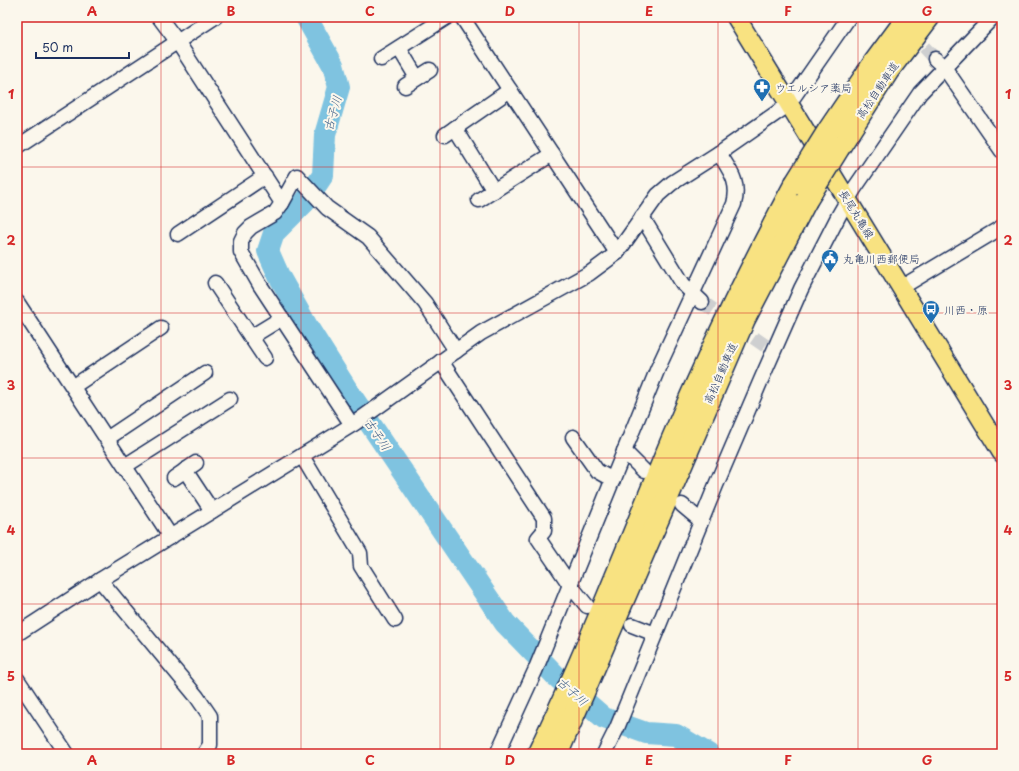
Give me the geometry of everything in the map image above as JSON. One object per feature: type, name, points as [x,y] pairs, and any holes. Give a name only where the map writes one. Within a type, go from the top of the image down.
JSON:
[{"type":"highway","name":"高松自動車道","points":[[557,754],[565,718],[586,671],[672,440],[758,254],[801,192],[834,139],[874,62],[908,17]]},
{"type":"highway","name":"高松自動車道","points":[[834,139],[929,17]]},
{"type":"highway","name":"高松自動車道","points":[[538,754],[565,718]]},
{"type":"main road","name":"長尾丸亀線","points":[[736,17],[788,105],[902,287],[1002,453]]},
{"type":"street","points":[[159,17],[177,41],[282,203]]},
{"type":"street","points":[[17,147],[215,17]]},
{"type":"street","points":[[381,60],[447,17]]},
{"type":"street","points":[[462,17],[617,253]]},
{"type":"street","points":[[17,634],[100,580],[354,424],[377,409],[481,333],[590,273],[617,253],[658,195],[672,183],[719,153],[788,105],[849,17]]},
{"type":"street","points":[[604,754],[625,709],[770,349],[801,289],[854,189],[939,63],[993,17]]},
{"type":"street","points":[[399,48],[417,78]]},
{"type":"street","points":[[939,63],[1002,151]]},
{"type":"street","points":[[405,86],[430,70]]},
{"type":"street","points":[[494,191],[450,132],[510,90]]},
{"type":"street","points":[[497,754],[535,671],[658,368],[697,298],[734,204],[737,195],[736,184],[719,153]]},
{"type":"street","points":[[480,200],[552,154]]},
{"type":"street","points":[[178,234],[265,176]]},
{"type":"street","points":[[354,424],[282,318],[247,264],[242,252],[241,241],[251,227],[275,213],[297,176],[316,197],[368,237],[425,303],[456,351]]},
{"type":"street","points":[[642,217],[683,284],[697,298]]},
{"type":"street","points":[[902,287],[1000,233]]},
{"type":"street","points":[[215,283],[265,358]]},
{"type":"street","points":[[17,302],[74,386],[171,537]]},
{"type":"street","points":[[251,337],[282,318]]},
{"type":"street","points":[[74,386],[161,328]]},
{"type":"street","points":[[441,361],[544,518],[544,531],[538,538],[570,585],[587,606]]},
{"type":"street","points":[[108,438],[205,373]]},
{"type":"street","points":[[125,466],[230,399]]},
{"type":"street","points":[[573,437],[597,471],[613,480]]},
{"type":"street","points":[[624,451],[644,471]]},
{"type":"street","points":[[302,456],[360,553],[361,566],[395,620]]},
{"type":"street","points":[[185,470],[212,511]]},
{"type":"street","points":[[682,505],[701,521]]},
{"type":"street","points":[[100,580],[197,697],[210,716],[210,745],[204,754]]},
{"type":"street","points":[[632,625],[655,634]]},
{"type":"street","points":[[17,679],[66,754]]},
{"type":"waterway","name":"古子川","points":[[306,17],[333,65],[339,87],[325,135],[323,175],[305,202],[274,233],[268,251],[279,276],[307,326],[348,391],[505,623],[557,677],[604,718],[646,733],[676,735],[708,754]]},
{"type":"tunnel","points":[[895,17],[935,59]]},
{"type":"tunnel","points":[[702,302],[767,347]]},
{"type":"place","name":"ウエルシア薬局","points":[[762,102]]},
{"type":"place","name":"丸亀川西郵便局","points":[[830,273]]},
{"type":"place","name":"川西・原","points":[[931,324]]}]
